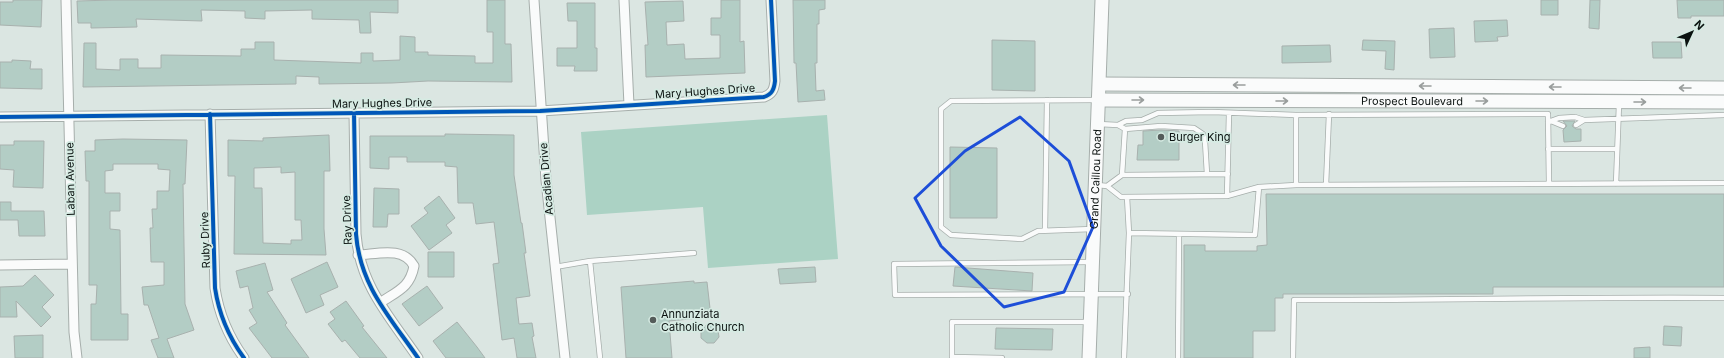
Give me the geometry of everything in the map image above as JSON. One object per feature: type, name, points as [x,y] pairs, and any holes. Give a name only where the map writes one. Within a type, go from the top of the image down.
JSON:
[{"type":"main road","name":"Grand Caillou Road","points":[[1089,358],[1094,229],[1102,185],[1098,124],[1102,0]]},
{"type":"main road","name":"Prospect Boulevard","points":[[1100,84],[1724,88]]},
{"type":"main road","name":"Prospect Boulevard","points":[[1099,100],[1157,107],[1258,101],[1391,108],[1548,108],[1619,102],[1700,109],[1724,102]]},
{"type":"street","name":"Laban Avenue","points":[[66,0],[74,332],[77,358]]},
{"type":"street","name":"Acadian Drive","points":[[534,0],[540,110],[565,358]]},
{"type":"street","points":[[624,0],[629,105]]},
{"type":"street","name":"Mary Hughes Drive","points":[[0,118],[540,110],[764,97],[770,95],[774,90],[775,81],[771,0]]},
{"type":"street","name":"Ray Drive","points":[[354,113],[356,234],[358,255],[362,271],[380,303],[418,358]]},
{"type":"street","name":"Ruby Drive","points":[[210,114],[215,288],[224,325],[244,358]]},
{"type":"street","points":[[358,255],[404,254],[414,266],[412,278],[408,283],[380,303]]},
{"type":"street","points":[[0,265],[72,264]]},
{"type":"lane","points":[[1045,230],[1047,100]]},
{"type":"lane","points":[[1094,229],[1045,230],[1038,231],[1022,239],[951,235],[940,227],[941,109],[951,101],[1099,100]]},
{"type":"lane","points":[[1258,101],[1258,114]]},
{"type":"lane","points":[[1616,184],[1619,102]]},
{"type":"lane","points":[[1118,125],[1126,121],[1142,120],[1157,107],[1229,113],[1296,115],[1329,114],[1391,108]]},
{"type":"lane","points":[[1548,108],[1550,122],[1548,184]]},
{"type":"lane","points":[[1550,122],[1559,118],[1575,117],[1584,120],[1619,118],[1700,109],[1724,115]]},
{"type":"lane","points":[[1227,196],[1229,113]]},
{"type":"lane","points":[[1326,185],[1329,114]]},
{"type":"lane","points":[[1296,115],[1296,185]]},
{"type":"lane","points":[[1576,125],[1584,120]]},
{"type":"lane","points":[[1550,122],[1563,126]]},
{"type":"lane","points":[[1098,124],[1118,125],[1125,129],[1161,126],[1194,128],[1203,134],[1205,141],[1207,174]]},
{"type":"lane","points":[[1122,175],[1125,129]]},
{"type":"lane","points":[[1548,149],[1617,149]]},
{"type":"lane","points":[[1102,185],[1122,175],[1228,174]]},
{"type":"lane","points":[[1102,185],[1121,197],[1127,197],[1227,196],[1259,187],[1296,185],[1724,183]]},
{"type":"lane","points":[[1129,233],[1255,235],[1259,187]]},
{"type":"lane","points":[[1124,358],[1128,294],[1129,233],[1127,197]]},
{"type":"lane","points":[[1178,358],[1179,234]]},
{"type":"lane","points":[[555,267],[590,261],[694,253]]},
{"type":"lane","points":[[590,261],[600,358]]},
{"type":"lane","points":[[1093,262],[894,264],[895,295],[1128,294]]},
{"type":"lane","points":[[1293,358],[1294,300],[1462,300],[1588,297],[1724,298]]},
{"type":"lane","points":[[1002,358],[952,357],[952,322],[1090,322]]},
{"type":"highlighted area","points":[[1020,117],[1069,161],[1093,227],[1064,292],[1004,307],[941,246],[915,198],[965,151]]},
{"type":"green space","points":[[827,115],[838,259],[708,268],[703,207],[587,215],[581,132]]},
{"type":"building","points":[[13,0],[42,0],[41,27],[0,25],[0,2],[13,2]]},
{"type":"building","points":[[398,0],[398,13],[370,12],[371,33],[360,33],[359,20],[312,19],[312,10],[265,11],[265,19],[245,18],[245,11],[201,10],[202,21],[136,19],[137,27],[91,28],[91,23],[78,23],[77,1]]},
{"type":"building","points":[[487,0],[505,0],[505,44],[511,44],[512,82],[428,81],[319,84],[319,77],[296,76],[296,84],[83,87],[84,43],[96,43],[96,69],[120,70],[120,59],[138,59],[138,68],[161,68],[161,55],[241,56],[241,49],[255,49],[255,42],[274,42],[274,60],[361,63],[361,53],[373,53],[373,61],[400,60],[400,36],[415,37],[415,52],[428,52],[428,55],[475,56],[475,63],[493,63],[493,32],[487,32]]},
{"type":"building","points":[[721,0],[740,0],[740,42],[744,41],[745,73],[646,77],[645,45],[648,45],[645,2],[683,1],[684,21],[666,22],[667,45],[684,44],[685,59],[720,58],[720,35],[711,35],[711,18],[721,18]]},
{"type":"building","points":[[793,0],[825,0],[825,9],[819,10],[819,24],[817,24],[817,63],[815,63],[816,91],[824,90],[825,100],[798,102],[796,63],[794,63]]},
{"type":"building","points":[[1541,0],[1558,0],[1558,15],[1541,15]]},
{"type":"building","points":[[1590,0],[1600,0],[1599,29],[1589,28]]},
{"type":"building","points":[[1677,0],[1724,0],[1724,16],[1691,16],[1691,18],[1678,18]]},
{"type":"building","points":[[567,3],[595,3],[595,48],[597,48],[597,71],[574,71],[575,66],[557,66],[557,48],[577,48],[577,21],[568,21]]},
{"type":"building","points":[[1507,20],[1508,36],[1497,37],[1498,41],[1475,42],[1474,21]]},
{"type":"building","points":[[1454,28],[1455,57],[1430,58],[1429,29]]},
{"type":"building","points":[[992,40],[1035,41],[1035,91],[992,90]]},
{"type":"building","points":[[1363,40],[1395,41],[1394,70],[1385,69],[1386,51],[1362,50]]},
{"type":"building","points":[[1652,42],[1681,42],[1682,58],[1653,58]]},
{"type":"building","points":[[1330,45],[1331,62],[1282,63],[1282,46]]},
{"type":"building","points":[[12,60],[31,61],[30,69],[42,69],[42,89],[0,88],[0,62],[12,62]]},
{"type":"building","points":[[1563,121],[1575,121],[1572,126],[1576,129],[1581,129],[1581,141],[1564,142],[1563,130],[1567,126]]},
{"type":"building","name":"Burger King","points":[[1143,131],[1179,131],[1179,160],[1137,160],[1138,145],[1143,145]]},
{"type":"building","points":[[445,134],[514,135],[514,175],[526,253],[524,253],[530,296],[516,298],[519,324],[532,323],[534,336],[532,337],[536,358],[517,358],[514,338],[502,340],[493,264],[499,263],[494,222],[476,224],[473,203],[458,203],[457,167],[445,166],[445,162],[407,162],[407,157],[389,157],[389,169],[370,168],[370,136],[445,136]]},
{"type":"building","points":[[329,135],[330,171],[324,171],[324,229],[326,255],[234,254],[235,176],[228,176],[228,140],[263,141],[263,138]],"holes":[[[281,167],[281,173],[295,172],[295,220],[301,220],[302,240],[291,240],[291,244],[263,243],[262,188],[254,188],[254,168]]]},
{"type":"building","points":[[95,140],[187,140],[185,184],[183,184],[185,304],[194,330],[167,339],[174,358],[158,358],[151,340],[159,338],[148,305],[144,305],[142,287],[164,285],[164,262],[151,262],[150,228],[153,228],[152,209],[157,209],[157,191],[169,191],[170,170],[158,169],[158,164],[113,164],[113,170],[105,171],[105,193],[120,193],[120,211],[110,211],[110,229],[120,230],[121,314],[128,314],[128,340],[91,340],[91,304],[96,304],[97,285],[89,285],[89,181],[86,181],[85,151],[95,151]]},
{"type":"building","points":[[14,141],[44,141],[43,188],[13,187],[14,170],[0,169],[0,145],[14,145]]},
{"type":"building","points":[[950,147],[997,148],[997,218],[950,218]]},
{"type":"building","points":[[374,188],[399,189],[399,214],[388,214],[387,227],[373,227]]},
{"type":"building","points":[[1266,194],[1724,194],[1724,287],[1493,287],[1493,294],[1283,294],[1283,298],[1275,298],[1275,331],[1253,331],[1253,358],[1184,358],[1184,245],[1205,245],[1205,251],[1257,251],[1257,246],[1267,245]]},
{"type":"building","points":[[439,196],[455,218],[446,225],[452,233],[429,250],[411,226],[428,213],[424,208]]},
{"type":"building","points":[[0,202],[11,202],[11,211],[44,211],[45,236],[19,236],[18,220],[0,220]]},
{"type":"building","points":[[428,252],[454,252],[454,277],[428,277]]},
{"type":"building","points":[[327,262],[338,287],[320,295],[324,305],[306,313],[291,279]]},
{"type":"building","points":[[265,263],[273,290],[267,292],[287,323],[285,325],[309,358],[272,358],[249,328],[257,323],[249,310],[253,308],[248,286],[240,288],[236,271]]},
{"type":"building","points":[[815,267],[816,282],[780,284],[778,269]]},
{"type":"building","points":[[955,267],[1033,273],[1032,291],[953,286]]},
{"type":"building","points":[[35,275],[54,295],[42,307],[51,317],[41,327],[16,301],[17,317],[0,317],[0,287],[23,286]]},
{"type":"building","name":"Annunziata Catholic Church","points":[[694,281],[694,283],[707,282],[711,317],[669,321],[672,358],[626,358],[621,287]]},
{"type":"building","points":[[427,286],[443,308],[419,326],[402,304]]},
{"type":"building","points":[[346,301],[364,326],[362,327],[387,358],[360,358],[345,340],[342,342],[328,324],[335,319],[330,312]]},
{"type":"building","points":[[457,322],[485,358],[446,358],[433,341]]},
{"type":"building","points":[[709,322],[718,330],[719,337],[714,343],[707,343],[701,338],[701,331]]},
{"type":"building","points":[[1664,326],[1682,327],[1681,346],[1663,345]]},
{"type":"building","points":[[996,328],[1053,329],[1052,350],[995,349]]},
{"type":"building","points":[[43,335],[43,358],[15,358],[14,336]]},
{"type":"building","points":[[1650,347],[1650,358],[1634,358],[1634,348]]},
{"type":"cycle path","points":[[0,117],[540,111],[764,97],[772,91],[775,81],[771,0]]},
{"type":"cycle path","points":[[354,113],[356,234],[363,270],[378,300],[418,358]]},
{"type":"cycle path","points":[[210,114],[215,288],[225,325],[233,342],[244,358]]},
{"type":"place","name":"Burger King","points":[[1161,137]]},
{"type":"place","name":"Annunziata Catholic Church","points":[[653,320]]}]
